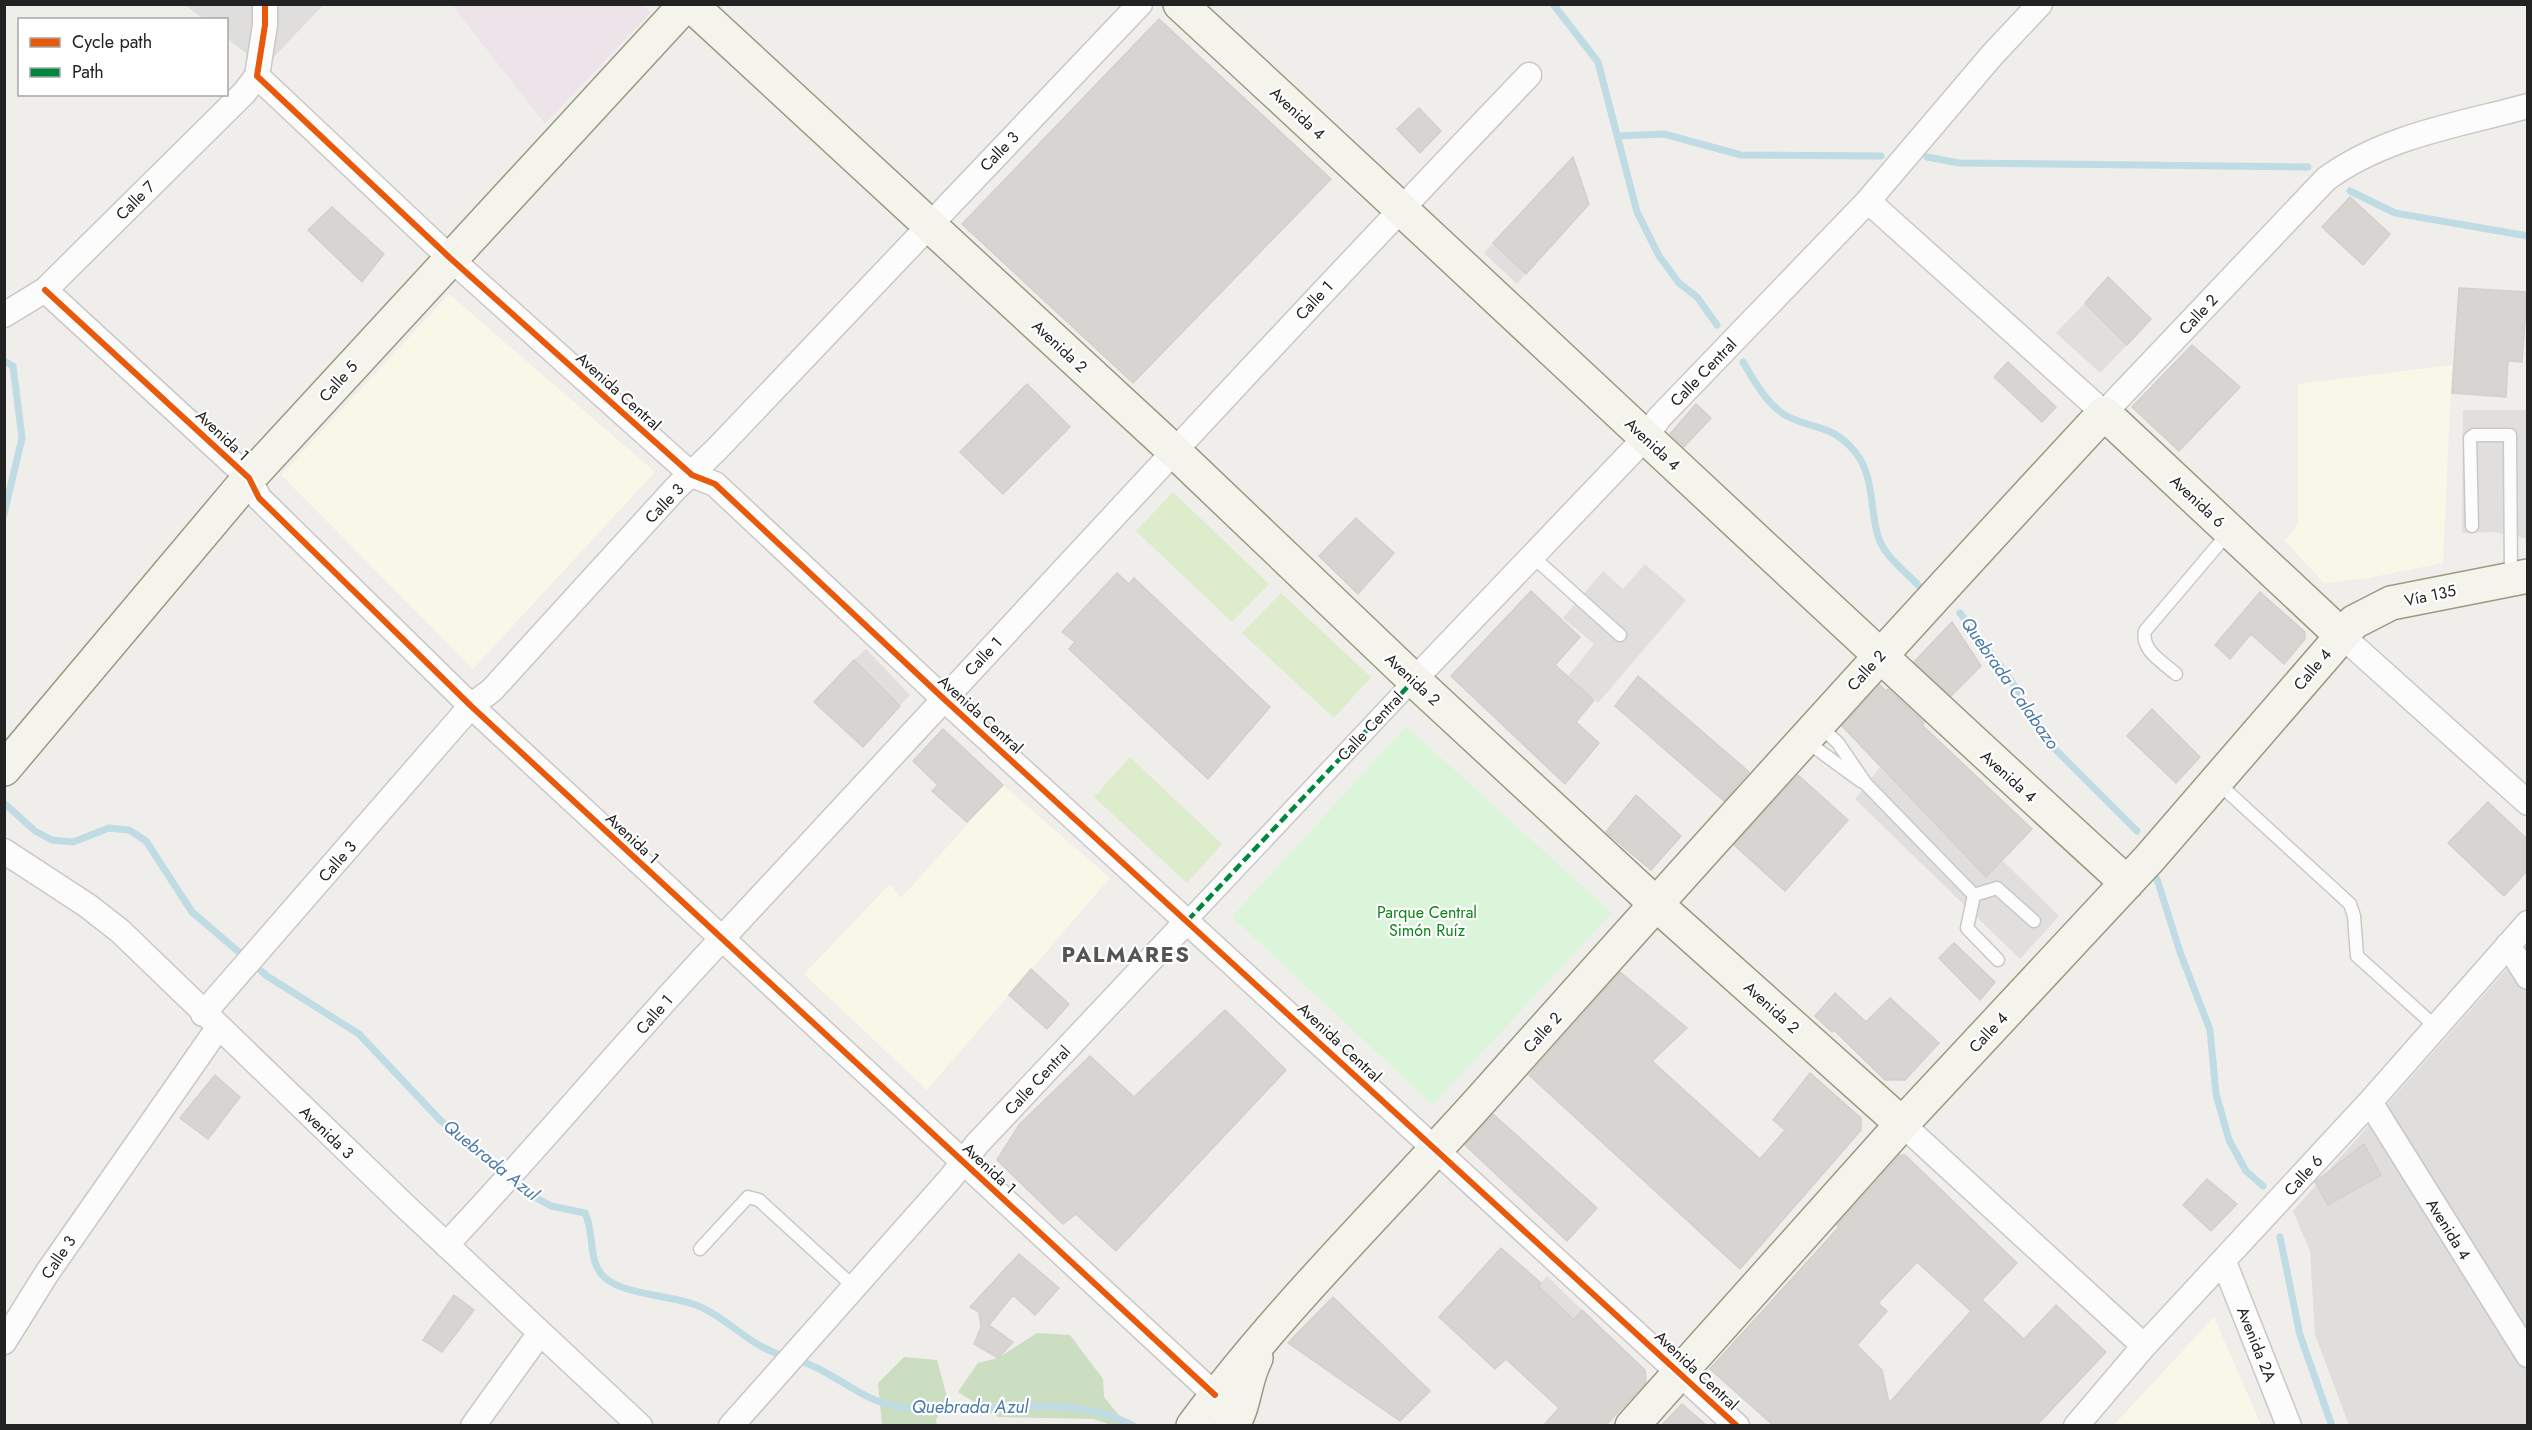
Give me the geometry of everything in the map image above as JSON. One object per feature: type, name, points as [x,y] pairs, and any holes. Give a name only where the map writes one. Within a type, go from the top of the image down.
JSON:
[{"type":"main road","name":"Calle 5","points":[[9,765],[249,478],[686,4]]},
{"type":"main road","name":"Avenida 2","points":[[690,4],[1173,450],[1413,680],[1902,1124]]},
{"type":"main road","name":"Avenida 4","points":[[1180,4],[1646,437],[1878,657],[2127,883]]},
{"type":"main road","name":"Avenida 6","points":[[2104,413],[2341,635]]},
{"type":"main road","name":"Calle 2","points":[[1193,1425],[1234,1415],[1271,1330],[1437,1150],[1878,657],[2104,413]]},
{"type":"main road","name":"Vía 135","points":[[2341,635],[2354,622],[2391,603],[2519,578]]},
{"type":"main road","name":"Calle 4","points":[[1632,1425],[1902,1124],[2127,883],[2217,782],[2341,635]]},
{"type":"street","points":[[257,76],[265,24],[265,4]]},
{"type":"street","name":"Calle 3","points":[[4,1342],[211,1021],[235,980],[264,944],[471,706],[492,690],[675,489],[692,475],[1140,4]]},
{"type":"street","name":"Calle Central","points":[[731,1425],[950,1179],[962,1161],[1413,680],[1646,437],[1659,418],[1868,201],[1993,54],[2040,4]]},
{"type":"street","name":"Calle 1","points":[[446,1245],[527,1159],[722,939],[1173,450],[1529,75]]},
{"type":"street","name":"Avenida Central","points":[[257,76],[450,258],[692,475],[715,484],[944,699],[1737,1425]]},
{"type":"street","name":"Calle 7","points":[[4,315],[45,290],[244,93],[257,76]]},
{"type":"street","name":"Calle 2","points":[[2104,413],[2326,179],[2350,161],[2382,146],[2528,106]]},
{"type":"street","name":"Avenida 6","points":[[1868,201],[2104,413]]},
{"type":"street","name":"Avenida 1","points":[[45,290],[249,478],[259,498],[471,706],[1234,1415]]},
{"type":"street","name":"Avenida 6","points":[[2341,635],[2528,803]]},
{"type":"street","name":"Avenida 3","points":[[4,850],[88,906],[120,932],[446,1245],[640,1425]]},
{"type":"street","name":"Calle 6","points":[[2076,1425],[2144,1346],[2370,1102],[2528,923]]},
{"type":"street","points":[[2508,945],[2528,977]]},
{"type":"street","name":"Avenida 4","points":[[2370,1102],[2528,1355]]},
{"type":"street","name":"Avenida 2","points":[[1902,1124],[2144,1346]]},
{"type":"street","name":"Avenida 2A","points":[[2224,1262],[2289,1425]]},
{"type":"street","points":[[473,1425],[540,1333]]},
{"type":"lane","points":[[2472,526],[2470,438],[2474,435],[2510,435],[2519,578]]},
{"type":"lane","points":[[2176,675],[2146,647],[2143,641],[2145,631],[2230,531]]},
{"type":"lane","points":[[1532,556],[1620,635]]},
{"type":"lane","points":[[1812,732],[1826,758],[1866,784]]},
{"type":"lane","points":[[1812,732],[1839,743],[1866,784],[1974,895]]},
{"type":"lane","points":[[2217,782],[2350,904],[2354,916],[2357,956],[2436,1027]]},
{"type":"lane","points":[[1974,895],[1997,888],[2034,921]]},
{"type":"lane","points":[[1974,895],[1967,928],[1998,960]]},
{"type":"lane","points":[[700,1249],[748,1197],[753,1197],[853,1286]]},
{"type":"shaded area","points":[[185,5],[323,5],[274,57],[247,54],[228,39],[228,18],[203,18]]},
{"type":"shaded area","points":[[452,5],[644,5],[651,12],[545,124]]},
{"type":"shaded area","points":[[1493,243],[1525,274],[1517,284],[1484,253]]},
{"type":"shaded area","points":[[449,294],[655,472],[473,669],[281,475]]},
{"type":"shaded area","points":[[2085,303],[2127,345],[2100,373],[2056,333]]},
{"type":"shaded area","points":[[2452,365],[2443,563],[2368,578],[2324,583],[2285,541],[2298,523],[2298,384]]},
{"type":"shaded area","points":[[2463,410],[2527,410],[2526,538],[2493,532],[2462,533]]},
{"type":"shaded area","points":[[1645,564],[1686,600],[1598,703],[1568,676],[1594,644],[1563,618],[1603,571],[1623,589]]},
{"type":"shaded area","points":[[866,649],[910,695],[900,706],[854,660]]},
{"type":"shaded area","points":[[1880,767],[1985,877],[2003,861],[2059,916],[2020,959],[1855,799]]},
{"type":"shaded area","points":[[1003,785],[1110,878],[927,1090],[804,974],[890,884],[901,898]]},
{"type":"shaded area","points":[[2527,946],[2527,1425],[2349,1425],[2315,1335],[2310,1251],[2293,1211]]},
{"type":"shaded area","points":[[1547,1276],[1582,1310],[1574,1320],[1538,1286]]},
{"type":"shaded area","points":[[2214,1317],[2261,1425],[2114,1425]]},
{"type":"green space","points":[[1173,492],[1269,584],[1232,622],[1136,531]]},
{"type":"green space","points":[[1281,593],[1371,677],[1334,718],[1242,633]]},
{"type":"green space","name":"Parque Central Simón Ruíz","points":[[1406,726],[1612,913],[1433,1105],[1232,917]]},
{"type":"green space","points":[[1130,757],[1222,844],[1187,883],[1094,797]]},
{"type":"green space","points":[[1037,1333],[1070,1335],[1103,1379],[1104,1397],[1127,1425],[1111,1425],[1093,1419],[998,1417],[958,1392],[978,1363],[998,1358]]},
{"type":"green space","points":[[904,1357],[937,1360],[947,1397],[936,1420],[937,1425],[882,1425],[878,1383]]},
{"type":"building","points":[[1159,19],[1331,179],[1133,383],[962,224]]},
{"type":"building","points":[[1419,108],[1441,131],[1420,153],[1397,129]]},
{"type":"building","points":[[1573,157],[1589,204],[1526,274],[1493,243]]},
{"type":"building","points":[[2350,197],[2390,234],[2363,265],[2322,227]]},
{"type":"building","points":[[332,207],[384,254],[362,282],[308,230]]},
{"type":"building","points":[[2108,277],[2151,319],[2127,345],[2085,303]]},
{"type":"building","points":[[2459,288],[2527,292],[2522,362],[2508,361],[2506,397],[2452,393]]},
{"type":"building","points":[[2192,345],[2240,387],[2179,451],[2132,407]]},
{"type":"building","points":[[2008,362],[2056,407],[2042,422],[1994,377]]},
{"type":"building","points":[[1027,384],[1070,427],[1003,494],[960,452]]},
{"type":"building","points":[[1696,404],[1711,418],[1684,447],[1670,434]]},
{"type":"building","points":[[1356,518],[1394,553],[1358,594],[1319,556]]},
{"type":"building","points":[[1117,573],[1129,584],[1134,578],[1270,707],[1208,779],[1069,649],[1075,642],[1062,632]]},
{"type":"building","points":[[1531,591],[1580,637],[1555,665],[1594,700],[1576,722],[1599,743],[1565,784],[1451,676]]},
{"type":"building","points":[[2260,592],[2305,632],[2305,639],[2284,664],[2251,634],[2230,659],[2215,645]]},
{"type":"building","points":[[1952,622],[1981,666],[1951,696],[1914,662]]},
{"type":"building","points":[[854,660],[900,706],[863,747],[814,702]]},
{"type":"building","points":[[1638,676],[1749,772],[1724,801],[1615,706]]},
{"type":"building","points":[[1880,685],[1886,691],[1888,689],[1924,722],[1922,725],[2032,829],[1986,877],[1842,726]]},
{"type":"building","points":[[2152,709],[2200,757],[2176,783],[2127,736]]},
{"type":"building","points":[[943,729],[1003,785],[967,822],[932,791],[938,785],[913,761]]},
{"type":"building","points":[[1798,775],[1848,820],[1785,891],[1734,845]]},
{"type":"building","points":[[1636,795],[1681,836],[1651,870],[1606,832]]},
{"type":"building","points":[[2488,802],[2528,840],[2528,870],[2504,896],[2448,843]]},
{"type":"building","points":[[1954,943],[1995,982],[1980,1000],[1939,958]]},
{"type":"building","points":[[1031,969],[1069,1004],[1047,1029],[1009,995]]},
{"type":"building","points":[[1620,972],[1687,1028],[1652,1061],[1760,1159],[1785,1130],[1773,1120],[1810,1073],[1861,1118],[1861,1130],[1740,1269],[1529,1075]]},
{"type":"building","points":[[1835,993],[1866,1022],[1890,998],[1939,1043],[1905,1080],[1885,1080],[1834,1030],[1832,1032],[1815,1016]]},
{"type":"building","points":[[1225,1010],[1286,1070],[1116,1251],[1076,1214],[1063,1224],[997,1160],[1019,1125],[1090,1056],[1134,1097]]},
{"type":"building","points":[[215,1075],[240,1097],[208,1139],[180,1118]]},
{"type":"building","points":[[1493,1114],[1597,1208],[1567,1241],[1465,1145]]},
{"type":"building","points":[[2364,1144],[2381,1175],[2328,1205],[2315,1182]]},
{"type":"building","points":[[1900,1155],[1905,1155],[2017,1263],[1982,1300],[2024,1339],[2056,1305],[2106,1352],[2037,1425],[1773,1425],[1710,1369],[1839,1227],[1837,1225]],"holes":[[[1917,1262],[1971,1311],[1889,1403],[1882,1370],[1857,1345],[1887,1311],[1878,1303]]]},
{"type":"building","points":[[2207,1179],[2237,1204],[2211,1231],[2183,1205]]},
{"type":"building","points":[[1501,1248],[1541,1283],[1538,1286],[1574,1320],[1582,1310],[1645,1370],[1646,1382],[1606,1425],[1544,1425],[1559,1408],[1506,1359],[1495,1369],[1439,1317]]},
{"type":"building","points":[[1019,1254],[1059,1288],[1035,1315],[1013,1295],[989,1325],[1013,1342],[998,1358],[974,1344],[981,1327],[979,1312],[970,1307]]},
{"type":"building","points":[[454,1295],[474,1310],[442,1352],[423,1340]]},
{"type":"building","points":[[1333,1297],[1430,1391],[1400,1421],[1288,1343]]},
{"type":"building","points":[[1682,1404],[1706,1425],[1662,1425]]},
{"type":"waterway","name":"Quebrada Calabazo","points":[[1553,4],[1598,62],[1637,212],[1659,256],[1679,283],[1697,297],[1717,325]]},
{"type":"waterway","points":[[1617,136],[1664,134],[1741,155],[1881,156]]},
{"type":"waterway","points":[[1927,157],[1959,163],[2308,167]]},
{"type":"waterway","points":[[2350,191],[2395,213],[2528,236]]},
{"type":"waterway","name":"Quebrada Azul","points":[[4,361],[13,366],[22,438],[4,514]]},
{"type":"waterway","name":"Quebrada Calabazo","points":[[1743,362],[1761,391],[1778,410],[1795,420],[1831,432],[1847,443],[1856,453],[1866,472],[1875,526],[1881,543],[1889,556],[1918,585]]},
{"type":"waterway","name":"Quebrada Calabazo","points":[[1960,613],[2010,679],[2053,747],[2137,831]]},
{"type":"waterway","name":"Quebrada Azul","points":[[4,803],[35,831],[52,840],[73,842],[109,828],[129,830],[146,841],[192,912],[267,976],[359,1034],[440,1120],[531,1195],[551,1206],[585,1213],[595,1263],[604,1277],[623,1288],[696,1305],[719,1317],[761,1346],[786,1357]]},
{"type":"waterway","name":"Quebrada Calabazo","points":[[2157,879],[2180,952],[2210,1030],[2216,1094],[2229,1140],[2246,1171],[2263,1186]]},
{"type":"waterway","name":"Quebrada Calabazo","points":[[2280,1237],[2300,1335],[2332,1426]]},
{"type":"waterway","name":"Quebrada Azul","points":[[797,1360],[870,1398],[895,1406],[955,1410],[1046,1406],[1076,1408],[1105,1415],[1134,1426]]},
{"type":"marked path","points":[[1188,920],[1414,680]]},
{"type":"cycle path","points":[[265,4],[265,25],[257,76],[450,258],[692,475],[715,484],[944,699],[1737,1426]]},
{"type":"cycle path","points":[[45,290],[249,478],[259,498],[471,706],[1215,1395]]},
{"type":"district","name":"PALMARES","points":[[1126,954]]}]
